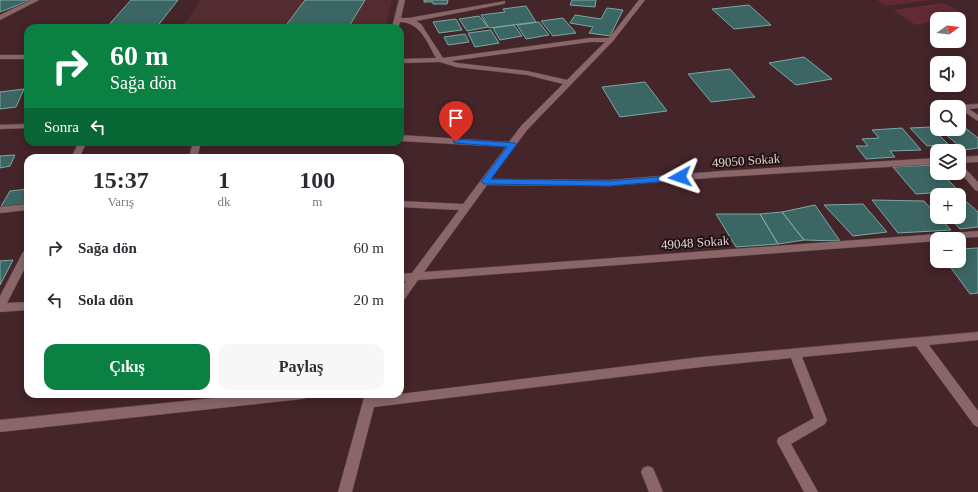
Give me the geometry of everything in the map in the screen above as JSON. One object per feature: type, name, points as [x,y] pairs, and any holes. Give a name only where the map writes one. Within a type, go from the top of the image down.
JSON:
[{"type":"street","points":[[0,18],[36,0]]},
{"type":"street","points":[[396,24],[402,0]]},
{"type":"street","points":[[404,292],[524,128],[611,40],[642,0]]},
{"type":"street","points":[[397,20],[409,20],[503,2]]},
{"type":"street","points":[[409,20],[419,25],[441,60],[456,65],[527,73],[570,83]]},
{"type":"street","points":[[404,61],[441,60],[590,40],[611,40]]},
{"type":"street","points":[[0,57],[24,57]]},
{"type":"street","points":[[978,106],[961,107],[978,119]]},
{"type":"street","points":[[0,126],[24,126]]},
{"type":"street","points":[[404,138],[512,145]]},
{"type":"street","points":[[966,160],[978,159]]},
{"type":"street","name":"49050 Sokak","points":[[485,182],[609,183],[722,174],[930,161]]},
{"type":"street","points":[[966,173],[978,188]]},
{"type":"street","points":[[404,204],[466,207]]},
{"type":"street","points":[[0,210],[24,207]]},
{"type":"street","name":"49048 Sokak","points":[[404,278],[978,234]]},
{"type":"street","points":[[0,308],[24,260]]},
{"type":"street","points":[[0,308],[24,306]]},
{"type":"street","points":[[404,394],[693,363],[978,336]]},
{"type":"street","points":[[919,341],[978,421]]},
{"type":"street","points":[[795,353],[821,420],[783,442],[811,492]]},
{"type":"street","points":[[0,426],[264,398]]},
{"type":"street","points":[[345,492],[370,398]]},
{"type":"street","points":[[648,472],[656,492]]},
{"type":"shaded area","points":[[201,0],[392,0],[386,24],[184,24]]},
{"type":"shaded area","points":[[877,0],[931,0],[886,6]]},
{"type":"shaded area","points":[[944,3],[961,12],[930,12],[930,22],[916,25],[893,10]]},
{"type":"building","points":[[31,0],[0,12],[0,1]]},
{"type":"building","points":[[131,0],[178,0],[159,24],[110,24]]},
{"type":"building","points":[[305,0],[365,0],[350,24],[287,24]]},
{"type":"building","points":[[424,0],[448,0],[447,4],[433,4],[433,2],[424,2]]},
{"type":"building","points":[[572,0],[596,0],[595,7],[570,5]]},
{"type":"building","points":[[749,5],[771,25],[734,29],[712,9]]},
{"type":"building","points":[[526,6],[536,22],[489,28],[481,15],[505,12],[503,9]]},
{"type":"building","points":[[607,8],[623,10],[610,36],[589,33],[593,27],[570,23],[575,15],[601,19]]},
{"type":"building","points":[[479,16],[488,27],[467,31],[459,19]]},
{"type":"building","points":[[563,18],[576,33],[553,36],[541,21]]},
{"type":"building","points":[[456,19],[462,30],[439,33],[433,22]]},
{"type":"building","points":[[539,22],[549,35],[526,39],[517,25]]},
{"type":"building","points":[[514,25],[522,36],[500,40],[493,28]]},
{"type":"building","points":[[491,30],[499,43],[475,47],[468,33]]},
{"type":"building","points":[[465,34],[469,42],[448,45],[444,37]]},
{"type":"building","points":[[804,57],[832,79],[796,85],[769,63]]},
{"type":"building","points":[[730,69],[755,97],[711,102],[688,74]]},
{"type":"building","points":[[645,82],[667,111],[620,117],[602,87]]},
{"type":"building","points":[[24,89],[16,107],[0,109],[0,92]]},
{"type":"building","points":[[930,127],[930,136],[940,136],[948,144],[930,144],[930,146],[927,146],[910,128]]},
{"type":"building","points":[[902,128],[921,150],[890,151],[895,157],[866,159],[856,146],[868,146],[862,139],[879,138],[872,130]]},
{"type":"building","points":[[966,129],[978,138],[978,148],[966,150],[966,144],[957,144],[947,136],[966,136]]},
{"type":"building","points":[[15,155],[10,166],[0,168],[0,156]]},
{"type":"building","points":[[930,165],[930,180],[948,180],[956,188],[930,188],[930,193],[916,194],[893,167]]},
{"type":"building","points":[[24,189],[24,209],[0,212],[0,208],[10,191]]},
{"type":"building","points":[[872,200],[924,201],[930,207],[930,224],[945,224],[951,230],[898,233]]},
{"type":"building","points":[[967,202],[978,212],[978,227],[960,229],[955,224],[966,224]]},
{"type":"building","points":[[863,204],[887,232],[853,236],[824,205]]},
{"type":"building","points":[[815,205],[840,241],[804,240],[782,212]]},
{"type":"building","points":[[782,212],[804,240],[778,244],[760,214]]},
{"type":"building","points":[[716,214],[760,214],[778,244],[736,247]]},
{"type":"building","points":[[978,248],[978,293],[970,294],[951,268],[966,268],[966,249]]},
{"type":"building","points":[[13,260],[0,285],[0,261]]},
{"type":"route","points":[[456,142],[512,145],[485,182],[609,183],[680,177]]}]
